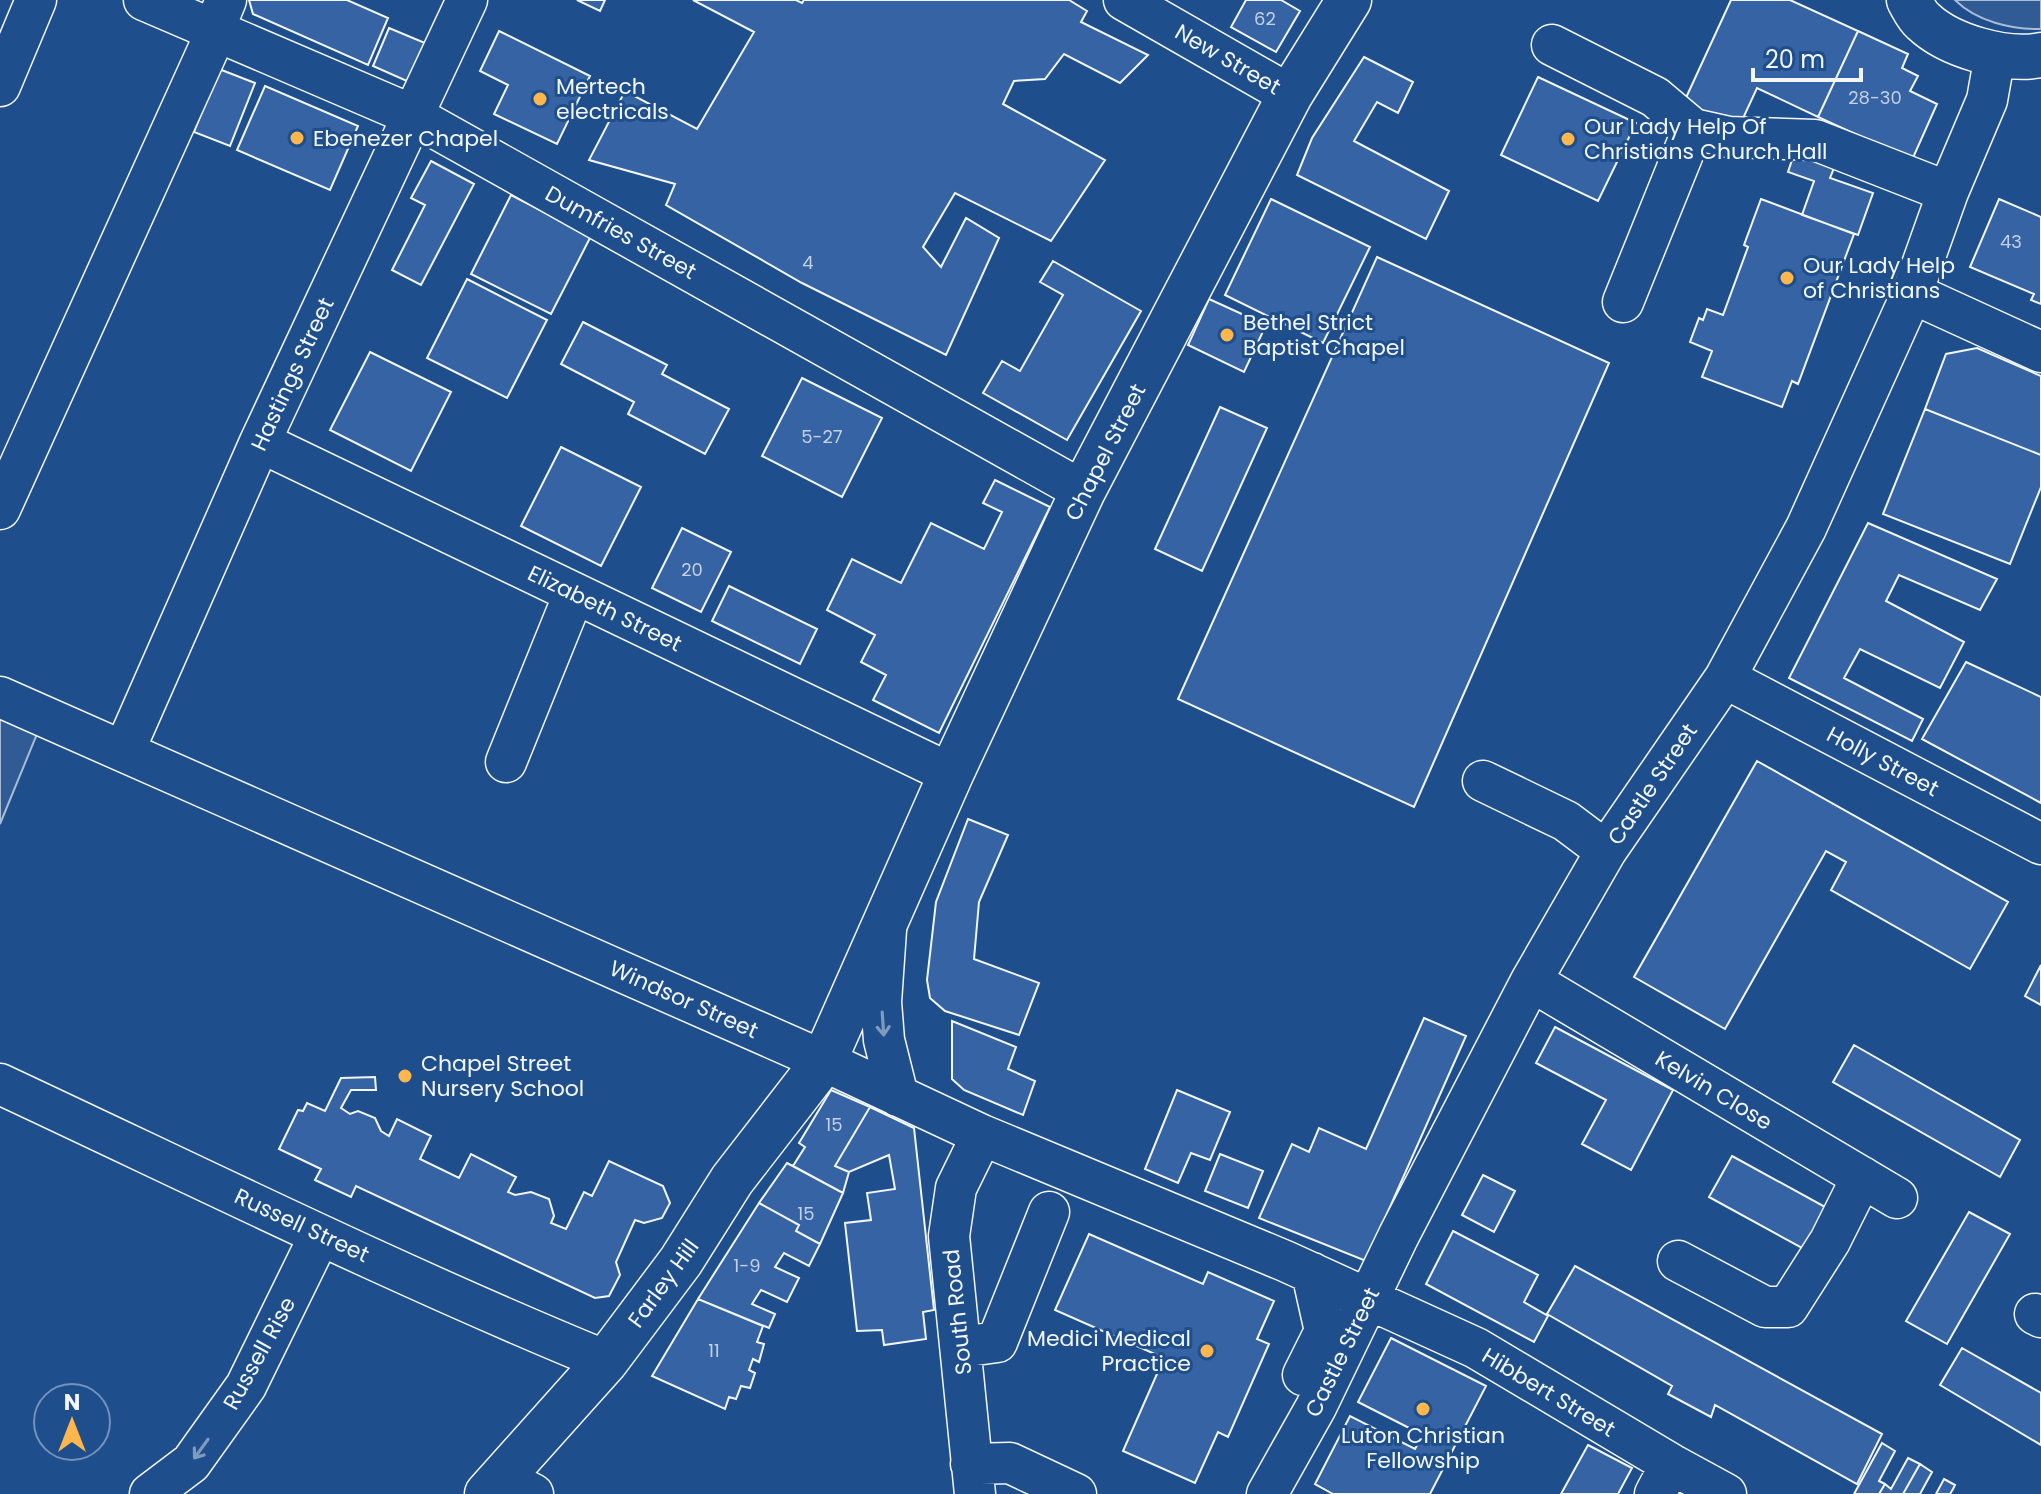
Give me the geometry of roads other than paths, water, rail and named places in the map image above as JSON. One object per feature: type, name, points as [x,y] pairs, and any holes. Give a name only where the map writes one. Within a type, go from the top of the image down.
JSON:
[{"type":"main road","name":"Chapel Street","points":[[824,1061],[951,774],[1083,491],[1290,95],[1349,0]]},
{"type":"main road","points":[[1909,0],[1921,21],[1954,41],[1995,55],[2041,55]]},
{"type":"main road","name":"Farley Hill","points":[[507,1489],[681,1261],[732,1180],[824,1061]]},
{"type":"street","points":[[0,86],[36,0]]},
{"type":"street","name":"Dumfries Street","points":[[144,0],[220,14],[412,115],[1083,491]]},
{"type":"street","name":"Hastings Street","points":[[124,751],[260,442],[467,0]]},
{"type":"street","name":"New Street","points":[[1124,0],[1290,95]]},
{"type":"street","points":[[0,509],[208,50],[220,14]]},
{"type":"street","points":[[1552,45],[1655,97],[1693,129],[1729,137],[1815,140],[1948,192]]},
{"type":"street","name":"Castle Street","points":[[1267,1494],[1316,1407],[1531,981],[1606,851],[1725,678],[1806,528],[1912,293],[1948,192],[1987,100],[1995,55]]},
{"type":"street","points":[[1623,302],[1693,129]]},
{"type":"street","points":[[1912,293],[2041,352]]},
{"type":"street","name":"Elizabeth Street","points":[[260,442],[951,774]]},
{"type":"street","points":[[506,762],[574,594]]},
{"type":"street","name":"Holly Street","points":[[1725,678],[2041,844]]},
{"type":"street","name":"Windsor Street","points":[[0,697],[824,1061],[982,1135],[1368,1299]]},
{"type":"street","points":[[1483,781],[1566,821],[1606,851]]},
{"type":"street","name":"Chapel Street","points":[[887,918],[881,1002],[884,1040],[898,1096]]},
{"type":"street","name":"Kelvin Close","points":[[1531,981],[1897,1198]]},
{"type":"street","name":"Russell Street","points":[[0,1084],[320,1235],[606,1361]]},
{"type":"street","name":"South Road","points":[[973,1479],[949,1236],[956,1188],[982,1135]]},
{"type":"street","points":[[1678,1261],[1765,1307],[1788,1307],[1830,1241],[1862,1177]]},
{"type":"street","points":[[961,1347],[997,1342],[1049,1212]]},
{"type":"street","name":"Russell Rise","points":[[150,1494],[191,1463],[246,1386],[320,1235]]},
{"type":"street","name":"Castle Street","points":[[1250,1494],[1270,1443],[1325,1331],[1312,1273]]},
{"type":"street","name":"Hibbert Street","points":[[1368,1299],[1476,1348],[1663,1479],[1726,1494]]},
{"type":"street","points":[[973,1479],[1010,1463],[1076,1494]]},
{"type":"place","name":"Mertech electricals","points":[[540,99]]},
{"type":"place","name":"Ebenezer Chapel","points":[[297,138]]},
{"type":"place","name":"Our Lady Help Of Christians Church Hall","points":[[1568,139]]},
{"type":"place","name":"Our Lady Help of Christians","points":[[1787,278]]},
{"type":"place","name":"Bethel Strict Baptist Chapel","points":[[1227,335]]},
{"type":"place","name":"Chapel Street Nursery School","points":[[405,1076]]},
{"type":"place","name":"Medici Medical Practice","points":[[1207,1351]]},
{"type":"place","name":"Luton Christian Fellowship","points":[[1423,1409]]}]
